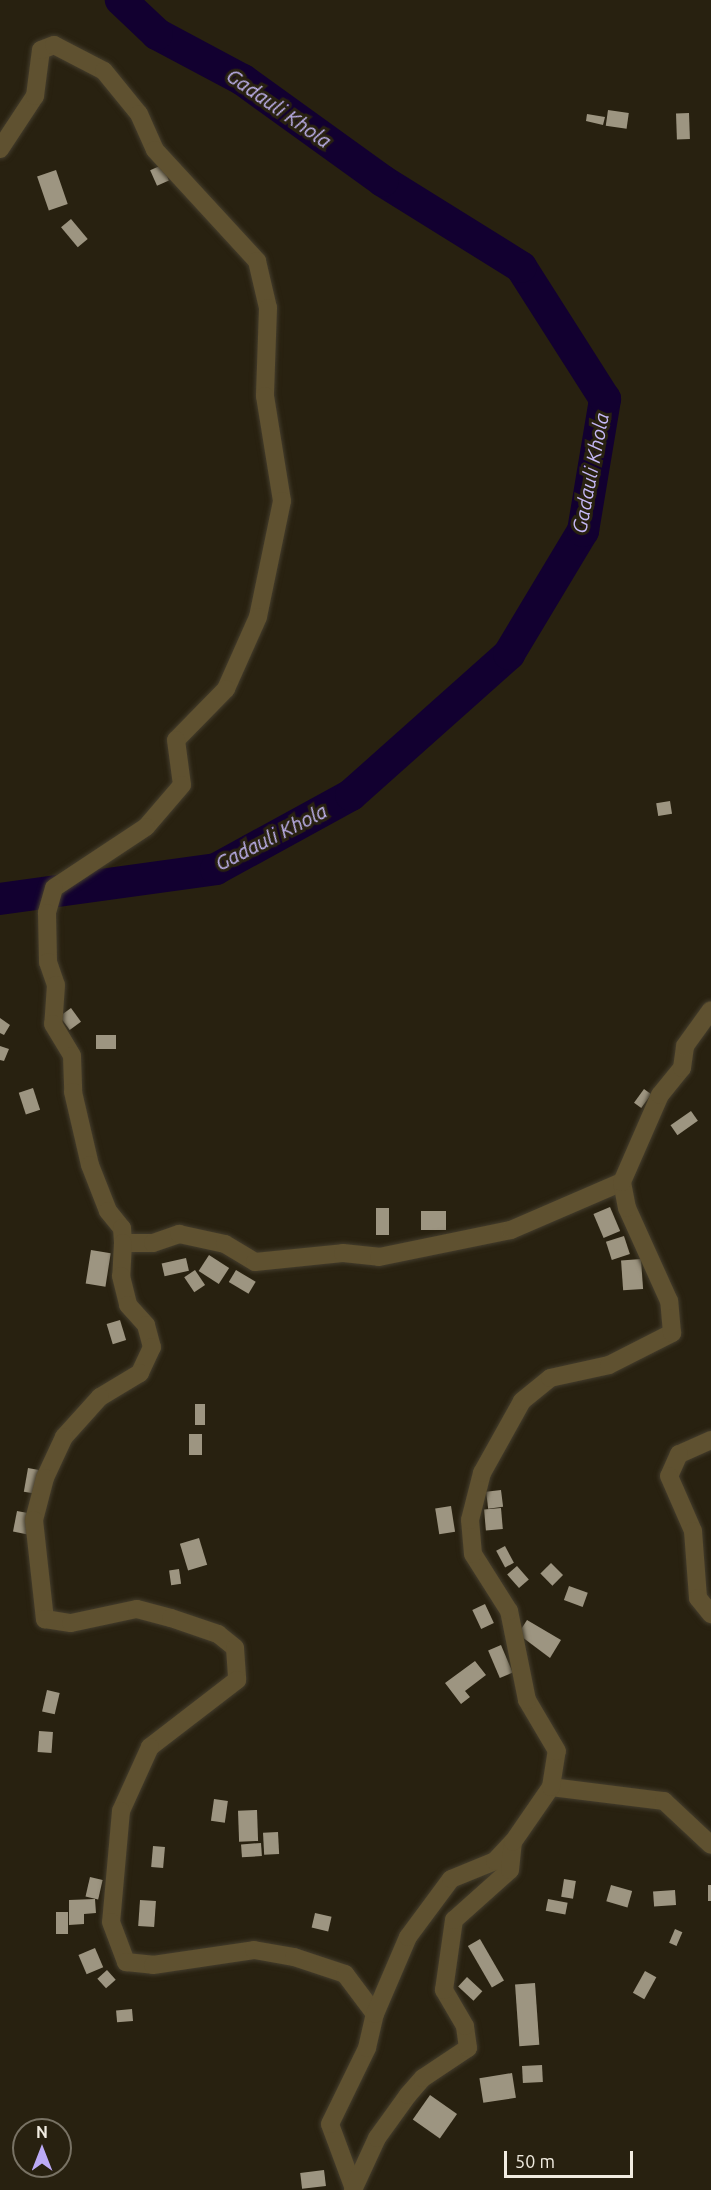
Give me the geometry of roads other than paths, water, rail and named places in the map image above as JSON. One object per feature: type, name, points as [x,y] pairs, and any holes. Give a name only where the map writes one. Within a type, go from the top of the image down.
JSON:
[{"type":"street","points":[[0,149],[35,96],[41,50],[54,45],[104,71],[139,114],[155,150],[257,261],[268,308],[265,396],[282,501],[258,617],[226,689],[176,741],[182,785],[146,827],[54,888],[47,913],[48,962],[56,985],[53,1024],[72,1056],[73,1092],[90,1165],[108,1211],[122,1228],[121,1276],[128,1305],[146,1325],[152,1347],[140,1373],[100,1397],[64,1437],[45,1478],[34,1520],[45,1619],[71,1623],[137,1609],[218,1634],[235,1648],[237,1680],[150,1747],[121,1811],[111,1922],[126,1962],[153,1965],[254,1950],[294,1957],[345,1974],[375,2014]]},
{"type":"street","points":[[353,2190],[330,2124],[367,2048],[375,2014],[429,1903],[451,1879],[495,1861],[513,1842],[551,1787],[557,1751],[527,1700],[509,1611],[473,1554],[470,1520],[482,1473],[522,1401],[550,1378],[609,1365],[672,1333],[669,1301],[627,1208],[622,1182],[660,1095],[682,1068],[685,1046],[711,1010]]},
{"type":"street","points":[[123,1243],[153,1243],[179,1234],[225,1244],[255,1262],[343,1253],[379,1257],[512,1230],[622,1182]]},
{"type":"street","points":[[711,1440],[679,1454],[669,1476],[693,1531],[698,1598],[711,1614]]},
{"type":"street","points":[[551,1787],[664,1801],[711,1845]]},
{"type":"street","points":[[353,2190],[377,2138],[408,2095],[423,2078],[468,2048],[465,2026],[444,1990],[448,1941],[454,1920],[510,1870],[513,1842]]},
{"type":"waterway","name":"Gadauli Khola","points":[[0,899],[216,869],[351,795],[509,654],[583,531],[605,399],[521,267],[383,181],[243,80],[157,34],[121,0]]}]
